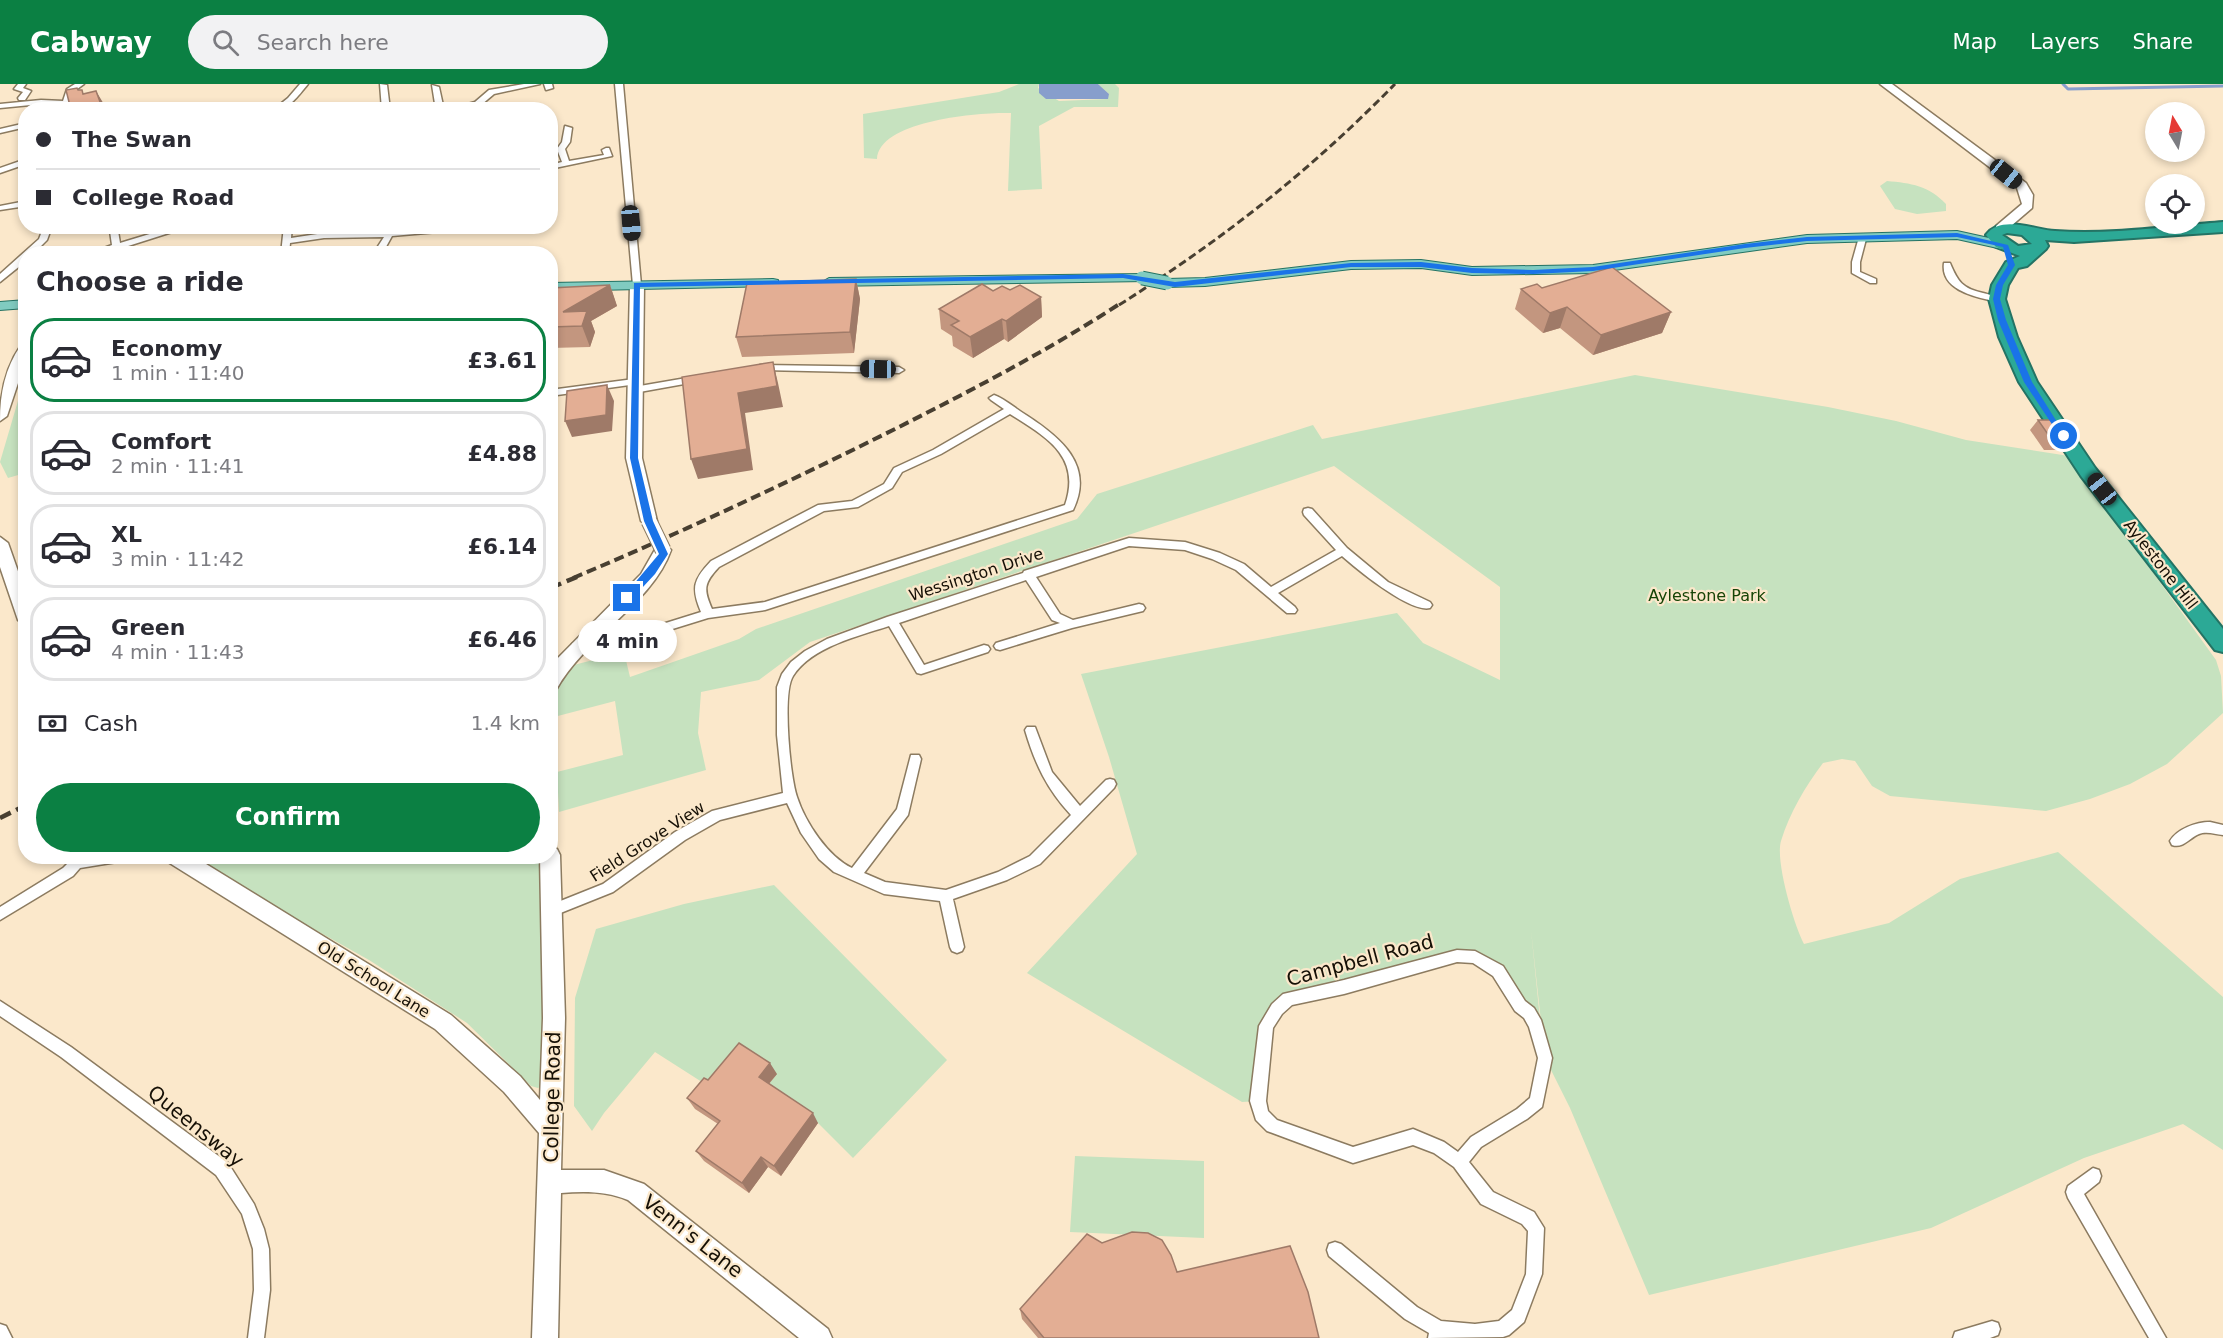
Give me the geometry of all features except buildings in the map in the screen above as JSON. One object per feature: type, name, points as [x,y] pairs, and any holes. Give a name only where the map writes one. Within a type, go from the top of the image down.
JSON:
[{"type":"highway","points":[[2001,237],[2025,251],[2033,242],[2223,226]]},
{"type":"highway","points":[[2001,237],[2012,265]]},
{"type":"highway","points":[[1996,299],[2000,285],[2012,265],[2021,263],[2033,242]]},
{"type":"highway","name":"Aylestone Hill","points":[[1996,299],[2008,337],[2028,382],[2088,472],[2223,644]]},
{"type":"main road","points":[[815,282],[1142,278],[1167,284],[1205,282],[1351,265],[1421,264],[1472,270],[1533,272],[1593,269],[1807,239],[1957,235],[2001,237]]},
{"type":"main road","points":[[558,288],[791,283]]},
{"type":"main road","points":[[0,306],[18,305]]},
{"type":"street","points":[[22,84],[18,89],[27,91],[22,98]]},
{"type":"street","points":[[66,102],[70,91],[80,84]]},
{"type":"street","points":[[287,102],[304,84]]},
{"type":"street","points":[[484,102],[492,92],[536,84]]},
{"type":"street","points":[[558,668],[578,644],[642,583],[662,559],[663,550],[649,521],[634,458],[637,285],[619,84]]},
{"type":"street","points":[[1885,84],[2022,186],[2027,195],[2028,205],[2001,237]]},
{"type":"street","points":[[383,85],[385,102]]},
{"type":"street","points":[[435,87],[438,102]]},
{"type":"street","points":[[0,106],[18,105]]},
{"type":"street","points":[[0,131],[18,127]]},
{"type":"street","points":[[566,164],[561,149],[566,142],[568,128]]},
{"type":"street","points":[[558,166],[608,156]]},
{"type":"street","points":[[0,171],[16,165]]},
{"type":"street","points":[[0,208],[18,205]]},
{"type":"street","points":[[2019,215],[2033,242]]},
{"type":"street","points":[[37,246],[45,234]]},
{"type":"street","points":[[120,246],[159,234]]},
{"type":"street","points":[[286,246],[287,234]]},
{"type":"street","points":[[287,241],[337,236],[403,234]]},
{"type":"street","points":[[382,246],[388,236]]},
{"type":"street","points":[[1862,239],[1856,262],[1856,273],[1873,281]]},
{"type":"street","points":[[0,279],[18,263]]},
{"type":"street","points":[[1947,265],[1948,276],[1952,282],[1964,290],[1996,299]]},
{"type":"street","points":[[0,416],[18,361]]},
{"type":"street","points":[[746,370],[778,367],[899,370]]},
{"type":"street","points":[[558,392],[708,377]]},
{"type":"street","points":[[578,644],[608,645],[708,614],[765,606],[1069,507],[1075,490],[1074,471],[1061,448],[994,398]]},
{"type":"street","points":[[708,614],[699,592],[701,578],[715,564],[822,508],[854,504],[888,486],[898,470],[937,452],[1010,410]]},
{"type":"street","points":[[1308,512],[1343,551],[1384,585],[1426,605]]},
{"type":"street","name":"Wessington Drive","points":[[790,797],[781,699],[786,676],[818,646],[1128,542],[1157,542],[1185,546],[1216,556],[1240,567],[1272,591],[1291,610]]},
{"type":"street","points":[[0,543],[18,596]]},
{"type":"street","points":[[1272,591],[1343,551]]},
{"type":"street","points":[[1028,574],[1056,616],[1072,624]]},
{"type":"street","points":[[1000,646],[1072,624],[1139,608]]},
{"type":"street","points":[[891,620],[921,670],[984,649]]},
{"type":"street","points":[[1031,730],[1042,771],[1058,793],[1079,814]]},
{"type":"street","points":[[854,875],[903,811],[915,759]]},
{"type":"street","points":[[790,797],[806,829],[824,855],[839,868],[884,888],[946,896],[1002,876],[1035,860],[1110,784]]},
{"type":"street","name":"Field Grove View","points":[[553,910],[608,888],[680,836],[717,815],[790,797]]},
{"type":"street","points":[[2177,841],[2195,827],[2209,826],[2223,830]]},
{"type":"street","points":[[0,914],[76,864]]},
{"type":"street","name":"Old School Lane","points":[[188,864],[443,1022],[497,1070],[551,1129]]},
{"type":"street","name":"College Road","points":[[545,1338],[551,1129],[553,910],[550,864]]},
{"type":"street","points":[[946,896],[957,947]]},
{"type":"street","name":"Campbell Road","points":[[1438,1334],[1503,1329],[1518,1316],[1534,1274],[1536,1228],[1528,1218],[1487,1198],[1459,1162],[1439,1147],[1413,1137],[1353,1155],[1272,1126],[1261,1115],[1258,1101],[1266,1026],[1277,1009],[1288,999],[1344,987],[1457,956],[1475,957],[1498,971],[1520,1006],[1528,1013],[1542,1039],[1545,1058],[1537,1102],[1522,1114],[1476,1142],[1459,1162]]},
{"type":"street","name":"Queensway","points":[[0,1008],[66,1052],[222,1169],[238,1188],[251,1210],[260,1234],[263,1263],[256,1338]]},
{"type":"street","points":[[2093,1176],[2074,1192],[2158,1338]]},
{"type":"street","name":"Venn's Lane","points":[[550,1183],[603,1179],[619,1183],[636,1192],[819,1338]]},
{"type":"street","points":[[1335,1250],[1438,1334]]},
{"type":"street","points":[[1961,1338],[1992,1329]]},
{"type":"street","points":[[0,1332],[4,1338]]},
{"type":"green space","points":[[1019,84],[1039,84],[1038,88],[1059,101],[1107,99],[1109,94],[1098,84],[1115,84],[1119,88],[1118,107],[1074,107],[1039,126],[1042,189],[1008,191],[1011,113],[956,117],[912,127],[895,135],[882,146],[877,159],[864,158],[863,114],[999,92]]},
{"type":"green space","points":[[1887,181],[1912,184],[1926,189],[1946,204],[1946,211],[1917,214],[1895,209],[1880,186]]},
{"type":"green space","name":"Aylestone Park","points":[[1635,375],[1828,407],[1896,421],[1966,440],[2069,456],[2216,660],[2221,676],[2223,713],[2167,764],[2130,784],[2090,799],[2046,811],[1890,796],[1872,786],[1855,761],[1842,759],[1823,763],[1799,800],[1781,841],[1783,877],[1795,923],[1804,944],[1889,923],[1960,879],[2058,852],[2223,997],[2223,1150],[2183,1124],[2084,1158],[1931,1228],[1649,1295],[1570,1108],[1545,1058],[1531,930],[1542,1039],[1498,971],[1466,955],[1277,1009],[1258,1101],[1242,1102],[1027,973],[1137,854],[1109,757],[1081,674],[1397,613],[1423,643],[1500,680],[1500,587],[1334,466],[810,642],[759,680],[701,692],[698,733],[706,770],[559,812],[558,772],[623,755],[615,701],[558,716],[558,688],[566,667],[624,652],[630,677],[739,639],[756,629],[1077,519],[1097,494],[1313,425],[1322,439]]},
{"type":"green space","points":[[18,401],[18,475],[8,478],[0,462]]},
{"type":"green space","points":[[205,864],[541,864],[545,1083],[538,1088],[531,1086],[467,1023],[369,960],[271,905]]},
{"type":"green space","points":[[774,885],[947,1060],[853,1158],[818,1123],[765,1088],[716,1091],[655,1052],[604,1113],[592,1131],[574,1106],[575,998],[596,929],[684,904]]},
{"type":"green space","points":[[1075,1156],[1204,1161],[1204,1238],[1070,1232]]},
{"type":"water","points":[[1039,84],[1098,84],[1109,94],[1108,99],[1046,99],[1039,93]]},
{"type":"waterway","points":[[2063,84],[2068,89],[2223,86]]},
{"type":"railway","points":[[1119,305],[1194,255],[1264,203],[1330,146],[1395,84]]},
{"type":"railway","points":[[573,578],[735,506],[895,429],[1038,353],[1121,303]]},
{"type":"railway","points":[[558,585],[577,577]]},
{"type":"railway","points":[[0,818],[18,809]]},
{"type":"route","points":[[627,598],[662,559],[663,554],[649,521],[634,458],[637,285],[1123,276],[1175,284],[1351,265],[1421,264],[1472,270],[1533,272],[1593,269],[1644,263],[1745,246],[1807,239],[1957,235],[1991,241],[2005,246],[2008,251],[2008,258],[2012,265],[2000,285],[1996,299],[2002,320],[2028,382],[2064,436]]}]
